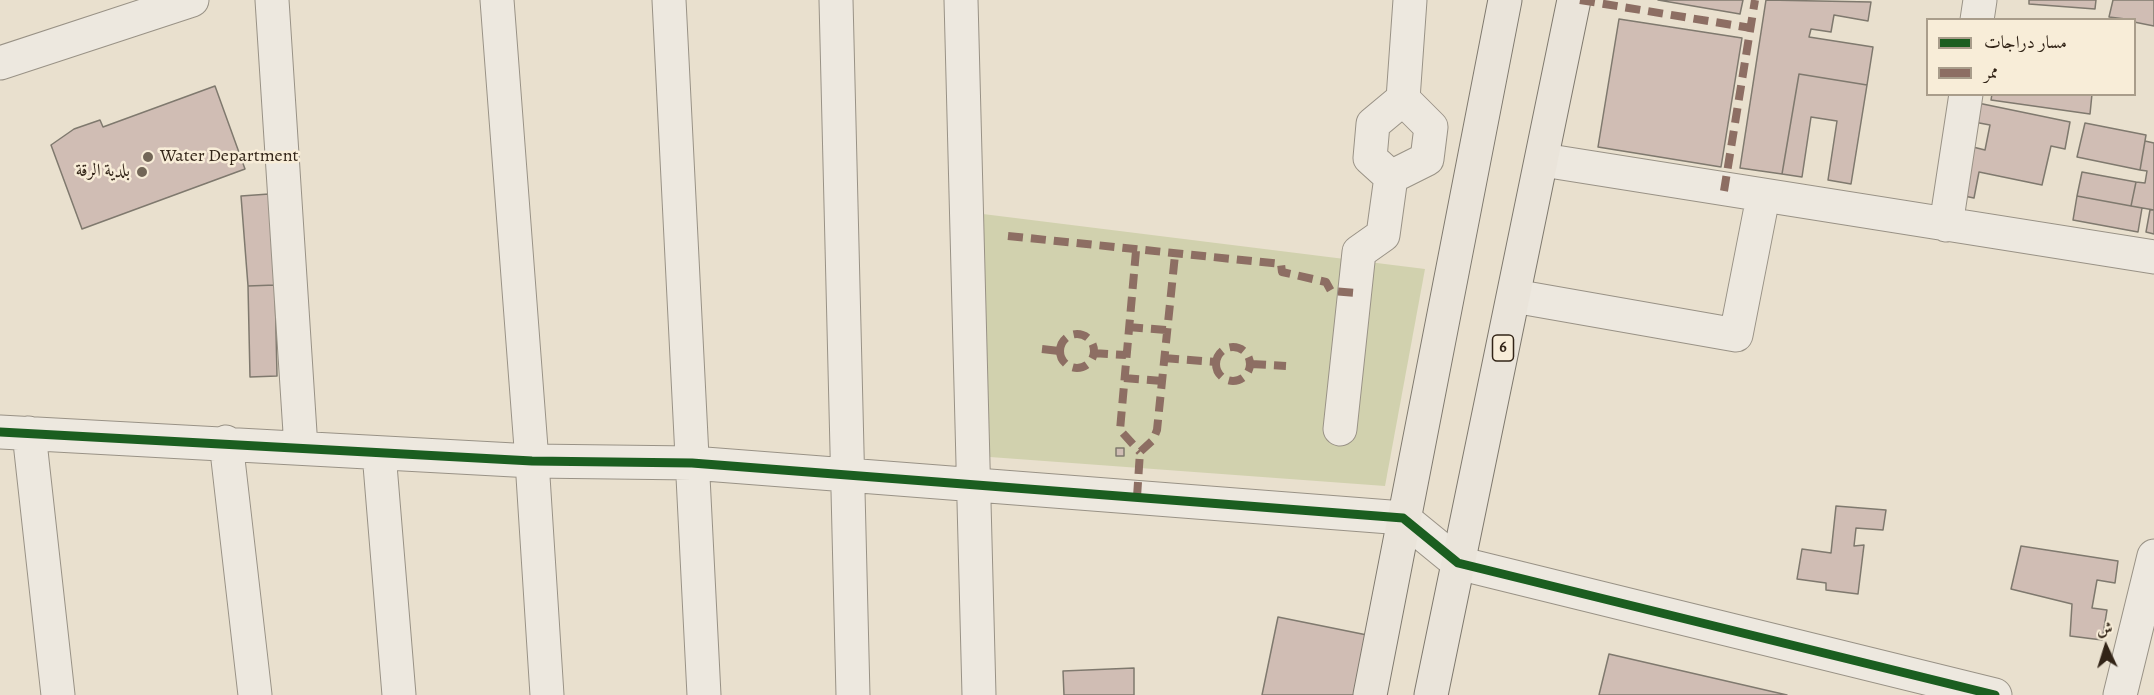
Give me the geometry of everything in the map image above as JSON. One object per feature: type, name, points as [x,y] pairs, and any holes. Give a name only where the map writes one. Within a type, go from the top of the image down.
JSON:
[{"type":"main road","points":[[1370,695],[1505,0]]},
{"type":"main road","name":"6","points":[[1431,695],[1543,160],[1574,0]]},
{"type":"street","points":[[0,63],[192,0]]},
{"type":"street","points":[[272,0],[301,448]]},
{"type":"street","points":[[497,0],[532,461],[547,695]]},
{"type":"street","points":[[669,0],[704,695]]},
{"type":"street","points":[[836,0],[853,695]]},
{"type":"street","points":[[961,0],[979,695]]},
{"type":"street","points":[[1391,177],[1370,158],[1374,124],[1403,99],[1410,0]]},
{"type":"street","points":[[1977,18],[1980,0]]},
{"type":"street","points":[[1946,225],[1966,96]]},
{"type":"street","points":[[1391,177],[1427,159],[1431,127],[1403,99]]},
{"type":"street","points":[[1543,160],[1763,197],[2154,256]]},
{"type":"street","points":[[1340,429],[1359,252],[1383,235],[1391,177]]},
{"type":"street","points":[[1514,296],[1736,335],[1763,197]]},
{"type":"street","points":[[58,695],[15,432],[226,442],[532,461],[692,463],[1403,518],[1458,563],[1995,695]]},
{"type":"street","points":[[226,442],[255,695]]},
{"type":"street","points":[[379,453],[399,695]]},
{"type":"street","points":[[2120,695],[2154,556]]},
{"type":"green space","points":[[983,214],[1425,269],[1385,486],[990,457]]},
{"type":"building","points":[[1658,0],[1743,0],[1740,14]]},
{"type":"building","points":[[1766,0],[1871,2],[1868,21],[1834,15],[1831,32],[1811,29],[1809,37],[1873,47],[1867,85],[1799,74],[1782,174],[1740,168]]},
{"type":"building","points":[[2029,0],[2096,0],[2095,9],[2029,4]]},
{"type":"building","points":[[2113,0],[2154,0],[2154,26],[2136,22],[2136,18],[2109,17]]},
{"type":"building","points":[[1619,19],[1742,38],[1721,167],[1598,147]]},
{"type":"building","points":[[1799,74],[1867,85],[1851,184],[1828,180],[1837,121],[1811,117],[1802,177],[1782,174]]},
{"type":"building","name":"Water Department","points":[[215,86],[245,169],[82,229],[51,145],[74,129],[100,120],[103,127]]},
{"type":"building","points":[[1992,96],[2092,96],[2090,114],[1991,100]]},
{"type":"building","points":[[1978,103],[2070,122],[2065,149],[2051,146],[2042,185],[1979,172],[1974,198],[1959,195],[1969,146],[1985,150],[1990,125],[1974,122]]},
{"type":"building","points":[[2085,123],[2146,135],[2140,170],[2077,157]]},
{"type":"building","points":[[2145,141],[2154,143],[2154,210],[2131,206],[2136,182],[2145,183],[2147,171],[2140,170]]},
{"type":"building","points":[[2082,172],[2136,182],[2131,206],[2077,196]]},
{"type":"building","points":[[269,194],[275,285],[248,286],[241,196]]},
{"type":"building","points":[[2077,196],[2142,208],[2138,232],[2073,220]]},
{"type":"building","points":[[2150,210],[2154,210],[2154,234],[2146,232]]},
{"type":"building","points":[[275,285],[277,376],[250,377],[248,286]]},
{"type":"building","points":[[1116,448],[1124,448],[1124,456],[1116,456]]},
{"type":"building","points":[[1836,506],[1886,510],[1883,530],[1856,528],[1854,546],[1864,545],[1858,594],[1826,590],[1826,583],[1797,579],[1802,549],[1831,553]]},
{"type":"building","points":[[2021,546],[2118,561],[2115,583],[2097,580],[2092,608],[2107,610],[2102,640],[2070,636],[2072,604],[2011,589]]},
{"type":"building","points":[[1278,617],[1367,635],[1354,695],[1262,695]]},
{"type":"building","points":[[1609,654],[1787,695],[1599,695]]},
{"type":"building","points":[[1134,668],[1134,695],[1064,695],[1063,671]]},
{"type":"marked path","points":[[1580,0],[1751,28]]},
{"type":"marked path","points":[[1724,191],[1755,0]]},
{"type":"marked path","points":[[1008,236],[1281,264],[1282,272],[1326,282],[1331,291],[1355,293]]},
{"type":"marked path","points":[[1136,251],[1120,430],[1140,452]]},
{"type":"marked path","points":[[1137,497],[1140,452],[1153,440],[1157,430],[1175,255]]},
{"type":"marked path","points":[[1128,327],[1167,330]]},
{"type":"marked path","points":[[1077,334],[1089,339],[1094,351],[1089,363],[1077,368],[1065,363],[1060,351],[1065,339],[1077,334]]},
{"type":"marked path","points":[[1233,347],[1245,352],[1250,364],[1245,376],[1233,381],[1221,376],[1216,364],[1221,352],[1233,347]]},
{"type":"marked path","points":[[1042,349],[1060,351]]},
{"type":"marked path","points":[[1093,353],[1126,355]]},
{"type":"marked path","points":[[1164,358],[1216,362]]},
{"type":"marked path","points":[[1251,364],[1286,366]]},
{"type":"marked path","points":[[1124,378],[1162,381]]},
{"type":"cycle path","points":[[0,432],[532,461],[692,463],[1403,518],[1458,563],[1995,695]]},
{"type":"place","name":"Water Department","points":[[148,157]]},
{"type":"place","name":"بلدية الرقة","points":[[142,172]]}]
